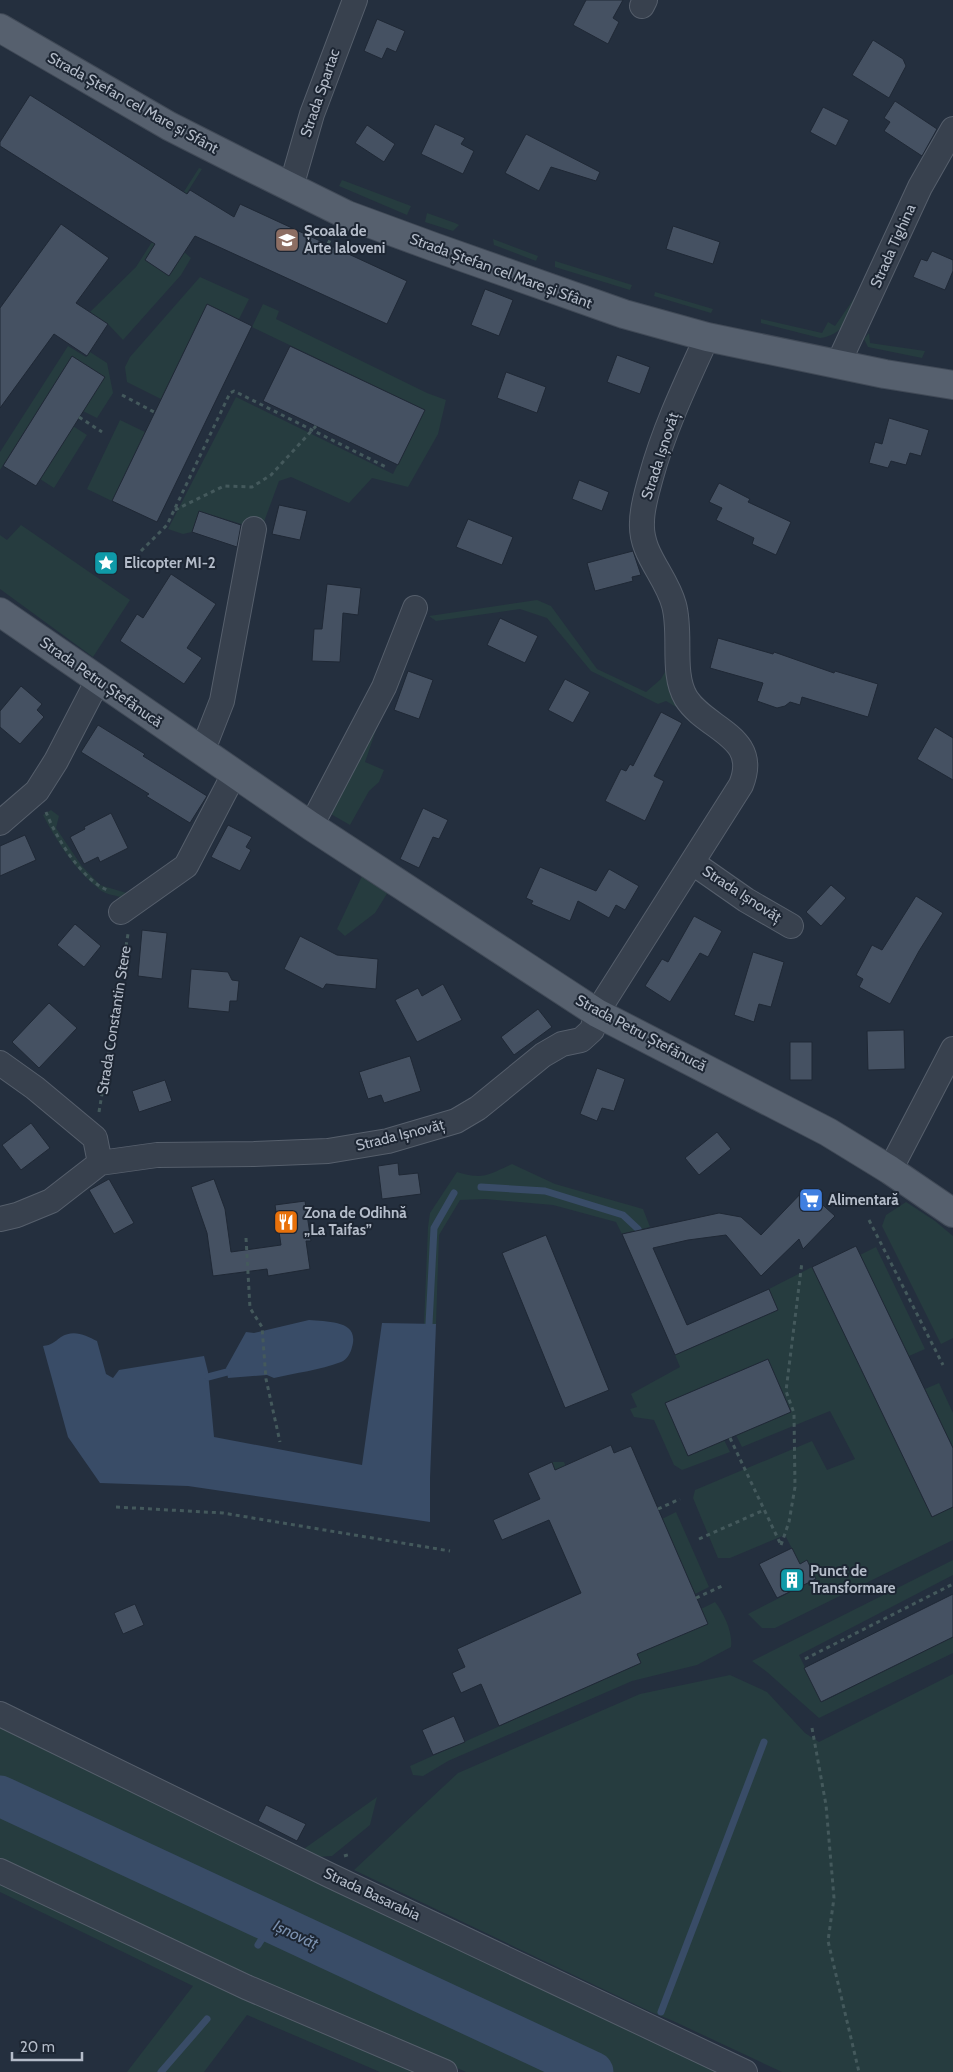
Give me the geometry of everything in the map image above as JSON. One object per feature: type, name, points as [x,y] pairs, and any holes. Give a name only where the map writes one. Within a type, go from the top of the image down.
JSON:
[{"type":"main road","name":"Strada Ștefan cel Mare și Sfânt","points":[[0,28],[169,126],[347,215],[624,314],[707,337],[885,374],[953,385]]},
{"type":"main road","name":"Strada Petru Ștefănucă","points":[[0,612],[311,826],[598,1013],[828,1132],[890,1170],[953,1213]]},
{"type":"street","name":"Strada Spartac","points":[[291,187],[312,114],[355,0]]},
{"type":"street","name":"Strada Tighina","points":[[838,364],[920,187],[953,130]]},
{"type":"street","name":"Strada Ișnovăț","points":[[0,1219],[51,1201],[100,1163],[157,1155],[328,1151],[388,1141],[456,1121],[478,1108],[543,1055],[562,1044],[581,1040],[592,1030],[598,1013],[694,863],[741,786],[746,774],[746,763],[742,751],[733,738],[697,710],[686,698],[679,682],[677,622],[674,605],[666,586],[647,554],[642,523],[645,498],[656,461],[680,396],[707,337]]},
{"type":"street","points":[[202,752],[222,702],[254,529]]},
{"type":"street","points":[[311,826],[384,687],[414,608]]},
{"type":"street","points":[[0,823],[37,791],[56,761],[98,680]]},
{"type":"street","points":[[127,907],[186,866],[234,774]]},
{"type":"street","name":"Strada Ișnovăț","points":[[694,863],[746,900],[791,926]]},
{"type":"street","points":[[890,1170],[953,1049]]},
{"type":"street","points":[[0,1063],[35,1088],[95,1138],[100,1163]]},
{"type":"street","name":"Strada Basarabia","points":[[0,1714],[330,1875],[745,2072]]},
{"type":"street","points":[[0,1871],[246,1987],[445,2072]]},
{"type":"path","points":[[141,551],[167,525],[230,393],[234,391],[388,468]]},
{"type":"path","points":[[122,395],[154,412]]},
{"type":"path","points":[[79,417],[102,432]]},
{"type":"path","points":[[174,510],[224,486],[252,488],[271,476],[316,426]]},
{"type":"path","points":[[37,791],[53,829],[78,865],[102,888],[126,896],[127,907]]},
{"type":"path","name":"Strada Constantin Stere","points":[[95,1138],[127,907]]},
{"type":"path","points":[[869,1220],[943,1364]]},
{"type":"path","points":[[246,1238],[250,1308],[262,1327],[266,1379],[280,1442]]},
{"type":"path","points":[[730,1438],[781,1544],[789,1522],[795,1487],[794,1413],[786,1391],[802,1262]]},
{"type":"path","points":[[658,1508],[680,1499]]},
{"type":"path","points":[[116,1507],[223,1513],[450,1551]]},
{"type":"path","points":[[699,1539],[764,1510]]},
{"type":"path","points":[[805,1659],[953,1584]]},
{"type":"path","points":[[696,1598],[722,1586]]},
{"type":"path","points":[[812,1728],[826,1805],[834,1898],[828,1941],[859,2072]]},
{"type":"green space","points":[[199,168],[202,169],[145,260],[169,276],[184,252],[191,258],[181,275],[123,340],[108,324],[90,312],[136,267]]},
{"type":"green space","points":[[342,180],[411,206],[407,215],[339,186]]},
{"type":"green space","points":[[427,213],[459,225],[453,231],[425,222]]},
{"type":"green space","points":[[493,239],[538,256],[536,261],[494,245]]},
{"type":"green space","points":[[555,261],[632,285],[630,290],[555,267]]},
{"type":"green space","points":[[200,277],[249,299],[239,319],[207,304],[161,399],[127,382],[125,367],[130,357]]},
{"type":"green space","points":[[655,292],[713,309],[711,313],[654,296]]},
{"type":"green space","points":[[857,294],[860,302],[848,320],[839,330],[827,337],[820,338],[761,323],[761,319],[822,333],[828,322],[835,326]]},
{"type":"green space","points":[[263,304],[279,311],[276,319],[427,393],[446,400],[438,434],[408,487],[372,478],[349,503],[291,477],[279,481],[261,530],[199,511],[192,532],[183,534],[168,529],[236,397],[393,474],[425,410],[252,327]]},
{"type":"green space","points":[[869,333],[870,343],[925,351],[922,358],[868,347],[864,339]]},
{"type":"green space","points":[[68,346],[86,357],[90,352],[107,363],[113,393],[97,418],[83,411],[72,356],[0,470],[0,452]]},
{"type":"green space","points":[[120,420],[145,432],[112,501],[87,489]]},
{"type":"green space","points":[[73,426],[87,435],[54,488],[40,479]]},
{"type":"green space","points":[[21,525],[130,600],[93,657],[0,589],[0,535],[7,540]]},
{"type":"green space","points":[[537,600],[551,606],[597,669],[646,692],[661,679],[670,663],[685,712],[666,701],[658,704],[591,671],[547,618],[520,609],[436,621],[429,616]]},
{"type":"green space","points":[[389,692],[365,762],[384,770],[379,782],[369,791],[350,825],[329,813]]},
{"type":"green space","points":[[51,810],[59,816],[56,828],[81,865],[100,885],[133,895],[116,908],[120,897],[101,891],[82,873],[54,835],[43,815]]},
{"type":"green space","points":[[363,874],[388,892],[375,913],[345,936],[337,929]]},
{"type":"green space","points":[[512,1164],[555,1184],[643,1209],[650,1227],[622,1234],[616,1222],[553,1205],[485,1199],[460,1200],[439,1235],[436,1324],[424,1324],[430,1213],[457,1172],[480,1176]]},
{"type":"green space","points":[[906,1202],[935,1221],[953,1236],[953,1338],[941,1344],[882,1226],[886,1215]]},
{"type":"green space","points":[[876,1247],[925,1349],[909,1356],[860,1255]]},
{"type":"green space","points":[[812,1267],[932,1516],[953,1507],[953,1540],[775,1628],[762,1628],[748,1614],[816,1579],[807,1561],[800,1564],[785,1535],[730,1558],[718,1558],[693,1498],[695,1490],[812,1441],[827,1470],[855,1459],[830,1411],[742,1447],[736,1435],[791,1412],[768,1359],[665,1403],[688,1456],[724,1440],[730,1452],[682,1470],[674,1465],[654,1420],[634,1417],[630,1409],[637,1407],[631,1394],[680,1367],[675,1355],[778,1310],[769,1289]]},
{"type":"green space","points":[[939,1383],[953,1413],[953,1448],[925,1389]]},
{"type":"green space","points":[[552,1462],[564,1462],[584,1509],[701,1609],[715,1602],[727,1623],[731,1636],[731,1647],[697,1665],[632,1681],[448,1761],[423,1776],[413,1775],[410,1766],[641,1663]]},
{"type":"green space","points":[[676,1512],[709,1587],[695,1594],[662,1519]]},
{"type":"green space","points":[[953,1560],[953,1575],[799,1655],[822,1702],[953,1637],[953,1653],[819,1718],[752,1661]]},
{"type":"green space","points":[[953,1674],[953,2072],[782,2072],[651,2012],[354,1870],[458,1773],[640,1694],[730,1675],[767,1692],[805,1733],[819,1742]]},
{"type":"green space","points":[[0,1721],[730,2072],[466,2072],[194,1953],[0,1859]]},
{"type":"green space","points":[[377,1797],[370,1825],[332,1856],[316,1857],[301,1851]]},
{"type":"green space","points":[[0,1878],[429,2072],[380,2072],[247,2015],[204,2072],[127,2072],[193,1986],[0,1892]]},
{"type":"water","points":[[309,1320],[333,1322],[347,1327],[353,1338],[350,1353],[345,1360],[325,1367],[274,1378],[267,1375],[228,1378],[226,1368],[246,1332],[254,1333]]},
{"type":"water","points":[[382,1323],[436,1324],[430,1522],[188,1486],[100,1483],[68,1437],[43,1346],[51,1344],[70,1333],[79,1334],[97,1341],[106,1374],[113,1378],[119,1370],[204,1356],[208,1372],[214,1437],[362,1465]]},
{"type":"building","points":[[586,0],[623,0],[613,18],[619,22],[608,44],[573,25]]},
{"type":"building","points":[[377,19],[405,31],[396,52],[387,48],[382,59],[364,51]]},
{"type":"building","points":[[873,40],[903,59],[906,66],[889,98],[852,75]]},
{"type":"building","points":[[30,95],[187,194],[190,190],[234,217],[240,204],[407,281],[387,324],[195,236],[169,276],[145,260],[155,244],[0,146],[0,142]]},
{"type":"building","points":[[895,101],[937,129],[922,156],[884,131],[890,122],[884,118]]},
{"type":"building","points":[[823,107],[849,120],[836,146],[810,132]]},
{"type":"building","points":[[435,124],[465,138],[461,144],[474,151],[463,174],[421,154]]},
{"type":"building","points":[[367,125],[395,144],[384,162],[355,143]]},
{"type":"building","points":[[526,134],[600,172],[596,181],[551,167],[539,191],[505,173]]},
{"type":"building","points":[[61,224],[109,258],[76,303],[108,324],[87,356],[54,334],[0,408],[0,308]]},
{"type":"building","points":[[673,226],[720,242],[713,264],[666,249]]},
{"type":"building","points":[[932,251],[953,260],[953,271],[945,290],[913,277],[921,259],[927,261]]},
{"type":"building","points":[[485,289],[513,300],[499,336],[471,325]]},
{"type":"building","points":[[207,304],[252,326],[157,522],[112,501]]},
{"type":"building","points":[[290,346],[425,410],[398,465],[263,401]]},
{"type":"building","points":[[617,355],[650,367],[640,394],[607,382]]},
{"type":"building","points":[[72,356],[105,377],[36,486],[3,466]]},
{"type":"building","points":[[506,372],[546,387],[537,413],[497,398]]},
{"type":"building","points":[[889,418],[929,430],[921,456],[910,453],[906,465],[891,461],[888,468],[869,463],[875,442],[882,444]]},
{"type":"building","points":[[579,480],[609,492],[602,511],[572,499]]},
{"type":"building","points":[[719,483],[750,499],[748,502],[791,522],[776,555],[752,544],[754,538],[716,520],[722,508],[709,502]]},
{"type":"building","points":[[279,505],[307,511],[300,540],[272,534]]},
{"type":"building","points":[[199,511],[241,525],[237,547],[192,532]]},
{"type":"building","points":[[468,519],[513,537],[502,565],[456,547]]},
{"type":"building","points":[[633,551],[641,575],[632,577],[633,581],[595,591],[587,563]]},
{"type":"building","points":[[171,574],[216,604],[187,648],[202,658],[184,684],[120,641],[137,614],[143,618]]},
{"type":"building","points":[[327,584],[361,588],[358,615],[343,613],[340,662],[312,661],[314,629],[322,629]]},
{"type":"building","points":[[500,618],[538,636],[525,663],[487,645]]},
{"type":"building","points":[[718,638],[773,654],[774,652],[834,673],[835,671],[878,684],[868,717],[802,697],[800,705],[790,702],[785,706],[777,708],[757,701],[763,683],[710,668]]},
{"type":"building","points":[[408,671],[433,680],[419,719],[394,710]]},
{"type":"building","points":[[565,679],[590,692],[573,723],[548,710]]},
{"type":"building","points":[[21,686],[42,704],[37,710],[44,717],[20,744],[0,727],[0,711]]},
{"type":"building","points":[[661,712],[682,723],[654,776],[664,781],[645,821],[605,801],[621,769],[626,771],[630,764],[633,766]]},
{"type":"building","points":[[98,725],[207,796],[190,823],[146,796],[149,794],[81,752]]},
{"type":"building","points":[[935,727],[953,738],[953,780],[917,759]]},
{"type":"building","points":[[423,808],[448,820],[439,839],[433,837],[419,868],[400,859]]},
{"type":"building","points":[[111,813],[128,848],[100,862],[98,857],[84,864],[70,837],[85,829],[84,827]]},
{"type":"building","points":[[228,825],[252,837],[246,847],[251,850],[240,871],[211,857]]},
{"type":"building","points":[[25,835],[36,860],[0,876],[0,846]]},
{"type":"building","points":[[540,867],[596,891],[609,869],[639,886],[625,910],[616,905],[609,918],[578,901],[570,921],[531,904],[533,901],[526,898]]},
{"type":"building","points":[[831,885],[846,898],[821,926],[806,912]]},
{"type":"building","points":[[916,896],[943,913],[919,951],[890,1004],[859,987],[863,979],[856,975],[872,945],[882,950]]},
{"type":"building","points":[[694,916],[722,931],[708,957],[700,953],[670,1002],[645,986],[662,959],[668,962]]},
{"type":"building","points":[[75,924],[101,946],[84,967],[57,945]]},
{"type":"building","points":[[142,930],[167,933],[162,979],[138,976]]},
{"type":"building","points":[[300,936],[337,955],[378,959],[376,989],[326,984],[323,989],[284,969]]},
{"type":"building","points":[[753,952],[784,962],[771,1007],[759,1004],[754,1022],[734,1015]]},
{"type":"building","points":[[191,969],[228,972],[232,980],[239,981],[237,1001],[230,1001],[229,1012],[188,1008]]},
{"type":"building","points":[[443,984],[462,1020],[417,1042],[395,1000],[418,988],[422,996]]},
{"type":"building","points":[[49,1003],[77,1028],[39,1068],[12,1042]]},
{"type":"building","points":[[538,1009],[552,1027],[514,1055],[501,1037]]},
{"type":"building","points":[[904,1030],[905,1069],[868,1070],[867,1031]]},
{"type":"building","points":[[790,1042],[812,1042],[812,1080],[790,1080]]},
{"type":"building","points":[[410,1056],[421,1091],[384,1103],[381,1095],[368,1099],[359,1072]]},
{"type":"building","points":[[597,1068],[625,1079],[614,1111],[602,1108],[597,1121],[580,1114]]},
{"type":"building","points":[[165,1080],[172,1101],[139,1112],[132,1091]]},
{"type":"building","points":[[31,1123],[50,1148],[21,1170],[2,1145]]},
{"type":"building","points":[[717,1132],[731,1149],[699,1175],[685,1158]]},
{"type":"building","points":[[398,1163],[399,1175],[418,1173],[421,1194],[382,1199],[378,1166]]},
{"type":"building","points":[[109,1179],[134,1223],[114,1234],[89,1190]]},
{"type":"building","points":[[214,1179],[225,1209],[231,1252],[281,1245],[275,1205],[305,1201],[311,1241],[306,1241],[310,1269],[268,1276],[267,1269],[213,1276],[207,1233],[191,1187]]},
{"type":"building","points":[[805,1189],[835,1216],[803,1249],[799,1239],[761,1276],[726,1235],[688,1240],[653,1248],[687,1325],[769,1289],[778,1310],[675,1355],[622,1234],[719,1213],[741,1217],[761,1235]]},
{"type":"building","points":[[546,1235],[609,1390],[565,1408],[502,1253]]},
{"type":"building","points":[[856,1246],[953,1448],[953,1507],[932,1517],[812,1267]]},
{"type":"building","points":[[768,1359],[791,1412],[688,1456],[665,1403]]},
{"type":"building","points":[[611,1445],[614,1453],[631,1446],[708,1624],[637,1654],[641,1663],[499,1726],[481,1684],[461,1693],[452,1673],[465,1667],[457,1649],[581,1593],[549,1520],[502,1540],[493,1520],[540,1499],[528,1473],[552,1462],[555,1470]]},
{"type":"building","points":[[792,1548],[800,1564],[807,1560],[816,1579],[777,1598],[759,1564]]},
{"type":"building","points":[[953,1594],[953,1637],[821,1702],[804,1668]]},
{"type":"building","points":[[135,1604],[144,1625],[123,1634],[114,1613]]},
{"type":"building","points":[[454,1716],[465,1742],[433,1755],[422,1730]]},
{"type":"building","points":[[266,1805],[306,1824],[297,1841],[258,1821]]},
{"type":"waterway","points":[[481,1187],[545,1191],[623,1215],[638,1229]]},
{"type":"waterway","points":[[429,1324],[434,1228],[454,1193]]},
{"type":"waterway","points":[[208,1377],[227,1372]]},
{"type":"waterway","points":[[661,2012],[764,1742]]},
{"type":"waterway","name":"Ișnovăț","points":[[0,1796],[593,2072]]},
{"type":"waterway","points":[[258,1945],[272,1923]]},
{"type":"waterway","points":[[161,2072],[207,2019]]},
{"type":"place","name":"Școala de Arte Ialoveni","points":[[287,240]]},
{"type":"place","name":"Elicopter MI-2","points":[[106,563]]},
{"type":"place","name":"Alimentară","points":[[811,1200]]},
{"type":"place","name":"Zona de Odihnă „La Taifas”","points":[[286,1222]]},
{"type":"place","name":"Punct de Transformare","points":[[792,1580]]}]
